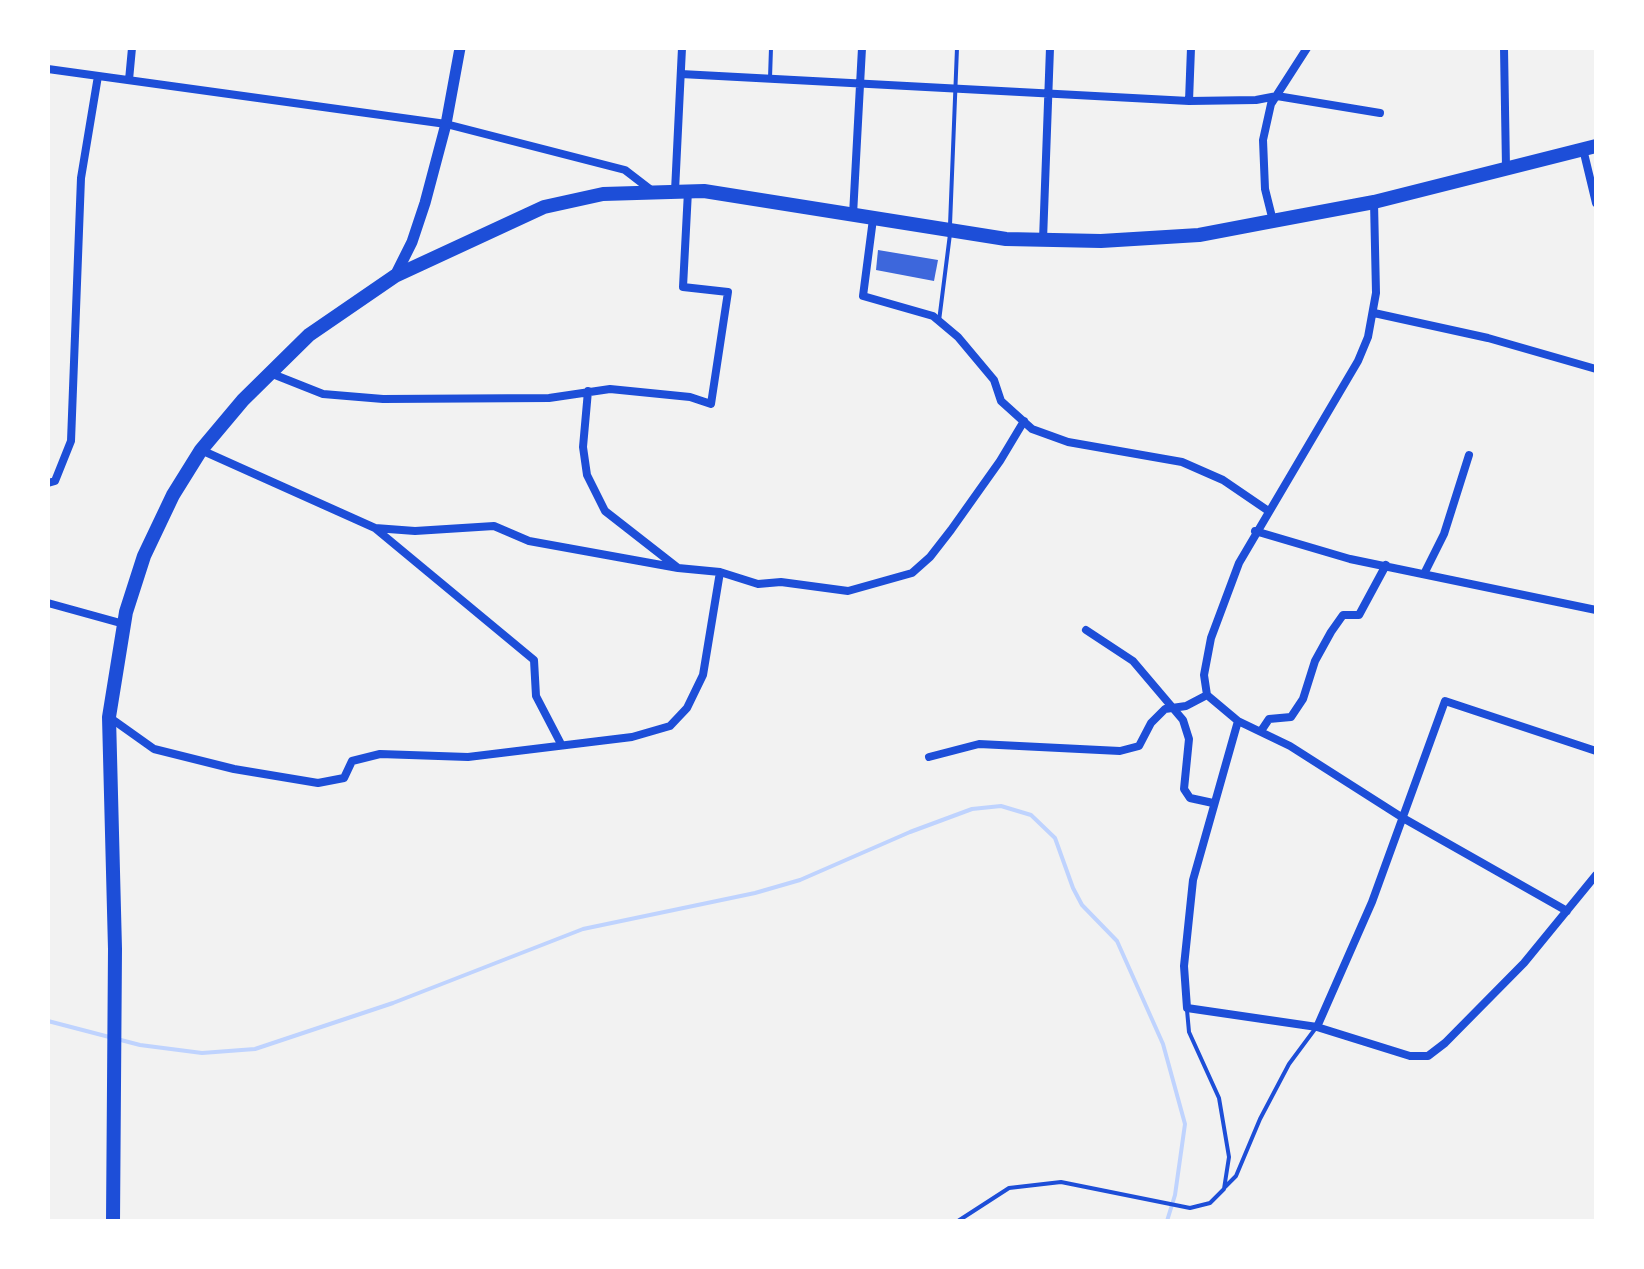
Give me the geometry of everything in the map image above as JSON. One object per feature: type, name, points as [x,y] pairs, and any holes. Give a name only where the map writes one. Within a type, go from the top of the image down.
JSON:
[{"type":"main road","points":[[113,1221],[115,949],[109,717],[124,624],[144,556],[173,495],[201,450],[270,373],[309,335],[395,276],[544,207],[603,194],[682,191],[1006,239],[1101,241],[1199,235],[1374,202],[1590,148]]},
{"type":"street","points":[[129,80],[132,48]]},
{"type":"street","points":[[395,276],[412,242],[425,203],[446,124],[460,48]]},
{"type":"street","points":[[270,373],[323,394],[383,399],[549,398],[588,391],[639,391],[690,397],[711,404],[728,292],[683,287],[682,48]]},
{"type":"street","points":[[853,215],[862,48]]},
{"type":"street","points":[[1043,240],[1050,48]]},
{"type":"street","points":[[1189,101],[1191,48]]},
{"type":"street","points":[[1273,221],[1265,189],[1263,140],[1271,104],[1307,48]]},
{"type":"street","points":[[1504,48],[1506,168]]},
{"type":"street","points":[[48,69],[446,124],[625,170],[651,190]]},
{"type":"street","points":[[681,74],[1189,101],[1277,96],[1380,113]]},
{"type":"street","points":[[48,483],[55,481],[71,441],[81,178],[86,131],[98,76]]},
{"type":"street","points":[[1590,148],[1596,203]]},
{"type":"street","points":[[1374,202],[1377,241],[1374,313],[1358,361],[1267,510],[1227,590],[1211,638],[1204,675],[1207,695],[1238,721],[1290,746],[1403,818],[1567,911]]},
{"type":"street","points":[[873,219],[863,296],[902,305],[939,321],[958,337],[994,380],[1001,401],[1032,429],[1068,442],[1182,462],[1223,480],[1267,510]]},
{"type":"street","points":[[1374,313],[1473,334],[1596,369]]},
{"type":"street","points":[[588,391],[583,447],[587,475],[605,511],[678,568]]},
{"type":"street","points":[[375,528],[415,531],[494,526],[529,541],[678,568],[720,572],[758,584],[781,582],[848,591],[912,573],[930,557],[1000,461],[1024,421]]},
{"type":"street","points":[[201,450],[375,528],[534,660],[536,696],[561,744]]},
{"type":"street","points":[[1425,572],[1444,534],[1469,455]]},
{"type":"street","points":[[1255,531],[1386,565],[1596,610]]},
{"type":"street","points":[[1261,731],[1269,719],[1291,717],[1303,699],[1315,661],[1331,632],[1343,615],[1359,615],[1386,565]]},
{"type":"street","points":[[109,717],[154,749],[234,769],[318,783],[344,778],[352,761],[380,754],[468,757],[632,737],[670,726],[687,708],[703,675],[720,572]]},
{"type":"street","points":[[48,603],[124,624]]},
{"type":"street","points":[[1086,630],[1133,661],[1183,720],[1189,739],[1184,789],[1190,798],[1213,803]]},
{"type":"street","points":[[929,757],[979,744],[1120,751],[1139,746],[1151,723],[1165,709],[1186,706],[1207,695]]},
{"type":"street","points":[[1317,1027],[1372,902],[1445,701],[1596,751]]},
{"type":"street","points":[[1238,721],[1213,803],[1190,906],[1184,966],[1187,1008],[1317,1027],[1410,1056],[1428,1056],[1445,1043],[1524,963],[1596,875]]},
{"type":"lane","points":[[770,80],[771,48]]},
{"type":"lane","points":[[939,321],[950,231],[957,48]]},
{"type":"lane","points":[[1187,1008],[1189,1032],[1219,1098],[1229,1157],[1224,1189]]},
{"type":"lane","points":[[958,1221],[1009,1188],[1061,1182],[1190,1208],[1210,1203],[1236,1176],[1260,1119],[1289,1064],[1317,1027]]},
{"type":"building","points":[[878,250],[938,260],[934,281],[876,270]]},
{"type":"waterway","points":[[48,1021],[140,1045],[202,1053],[255,1049],[393,1003],[583,929],[755,893],[800,880],[972,809],[1001,806],[1031,815],[1055,838],[1073,888],[1082,905],[1117,941],[1163,1044],[1185,1124],[1175,1195],[1167,1221]]}]
